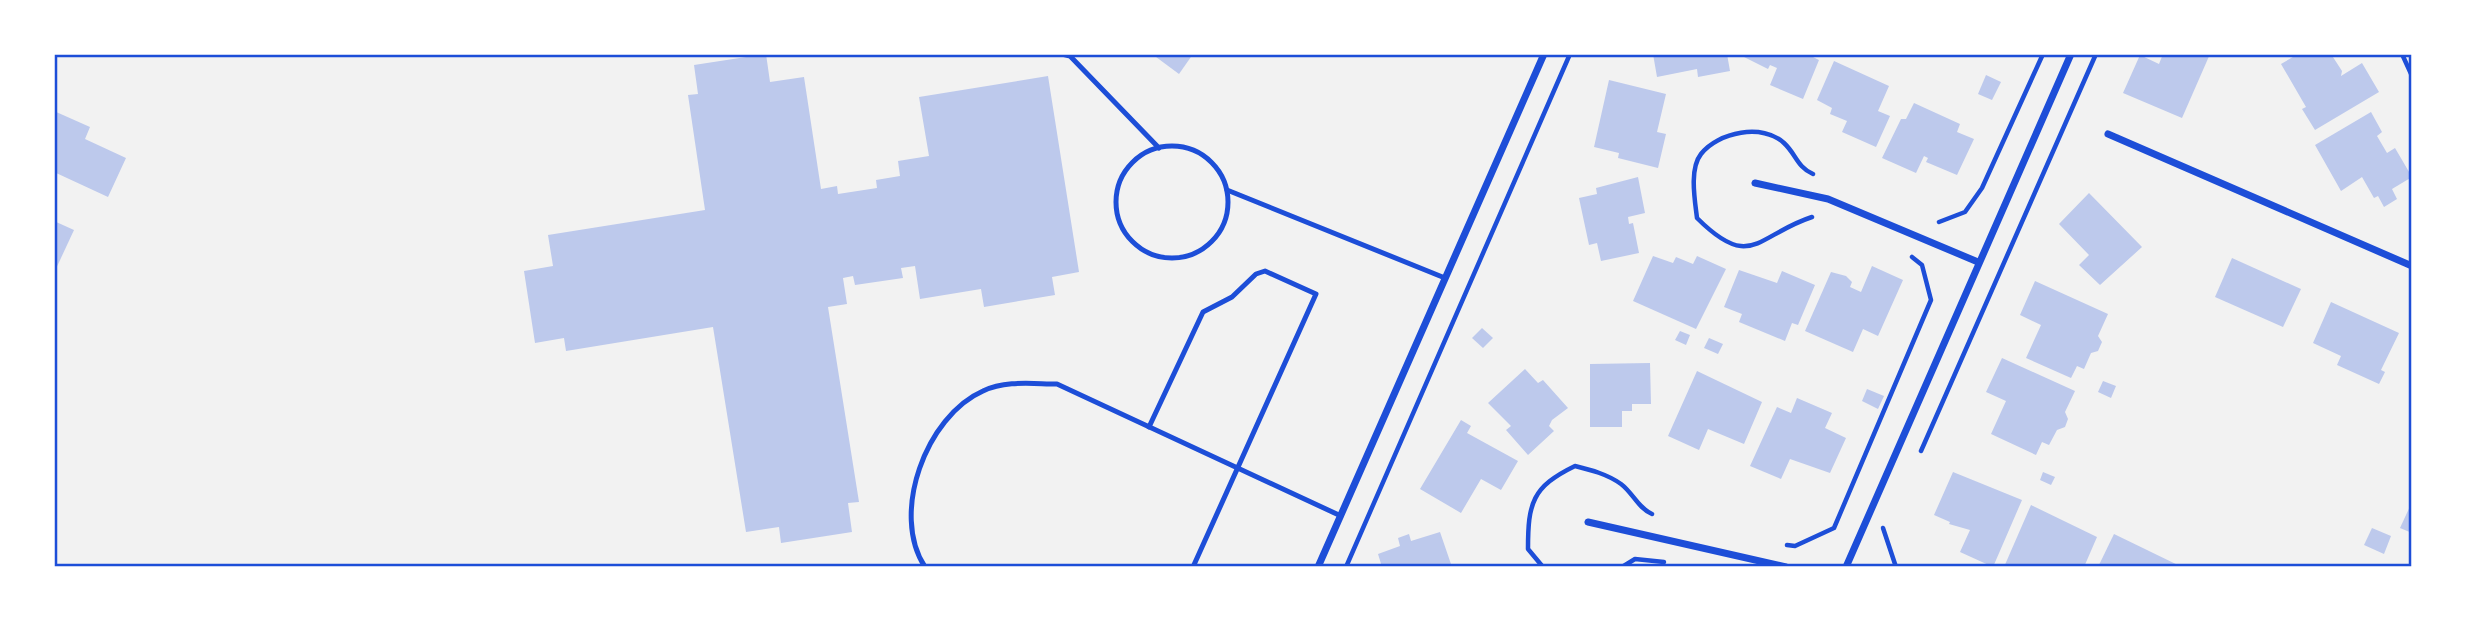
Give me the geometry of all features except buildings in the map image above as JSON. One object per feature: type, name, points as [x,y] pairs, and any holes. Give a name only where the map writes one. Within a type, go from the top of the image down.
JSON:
[{"type":"street","points":[[1318,567],[1544,54]]},
{"type":"street","points":[[1846,567],[2071,54]]},
{"type":"street","points":[[2108,134],[2412,266]]},
{"type":"street","points":[[1755,183],[1828,199],[1978,262]]},
{"type":"street","points":[[1588,522],[1786,567]]},
{"type":"lane","points":[[1062,54],[1070,56],[1159,148]]},
{"type":"lane","points":[[1181,147],[1202,155],[1218,170],[1227,190],[1227,212],[1219,233],[1204,248],[1184,257],[1162,258],[1142,250],[1126,235],[1117,215],[1117,193],[1124,172],[1139,156],[1159,148],[1181,147]]},
{"type":"lane","points":[[1227,190],[1445,278]]},
{"type":"lane","points":[[1149,427],[1203,312],[1233,297],[1256,274],[1265,271],[1316,294],[1193,567]]},
{"type":"lane","points":[[925,567],[915,552],[910,524],[913,482],[932,442],[954,412],[982,391],[1012,383],[1058,384],[1340,516]]},
{"type":"path","points":[[1346,567],[1570,54]]},
{"type":"path","points":[[1928,218],[1941,223],[1965,212],[1982,188],[2043,54]]},
{"type":"path","points":[[1917,460],[2096,54]]},
{"type":"path","points":[[2402,54],[2412,76]]},
{"type":"path","points":[[1815,174],[1802,170],[1784,142],[1762,133],[1729,134],[1700,155],[1696,172],[1697,218],[1717,238],[1736,246],[1761,245],[1780,230],[1820,214]]},
{"type":"path","points":[[1783,544],[1795,547],[1834,528],[1931,300],[1922,265],[1906,252]]},
{"type":"path","points":[[1543,567],[1528,549],[1531,509],[1549,479],[1574,466],[1600,472],[1622,485],[1649,514],[1661,517]]},
{"type":"path","points":[[1889,517],[1883,526],[1896,567]]},
{"type":"path","points":[[1622,567],[1634,559],[1671,562]]}]
